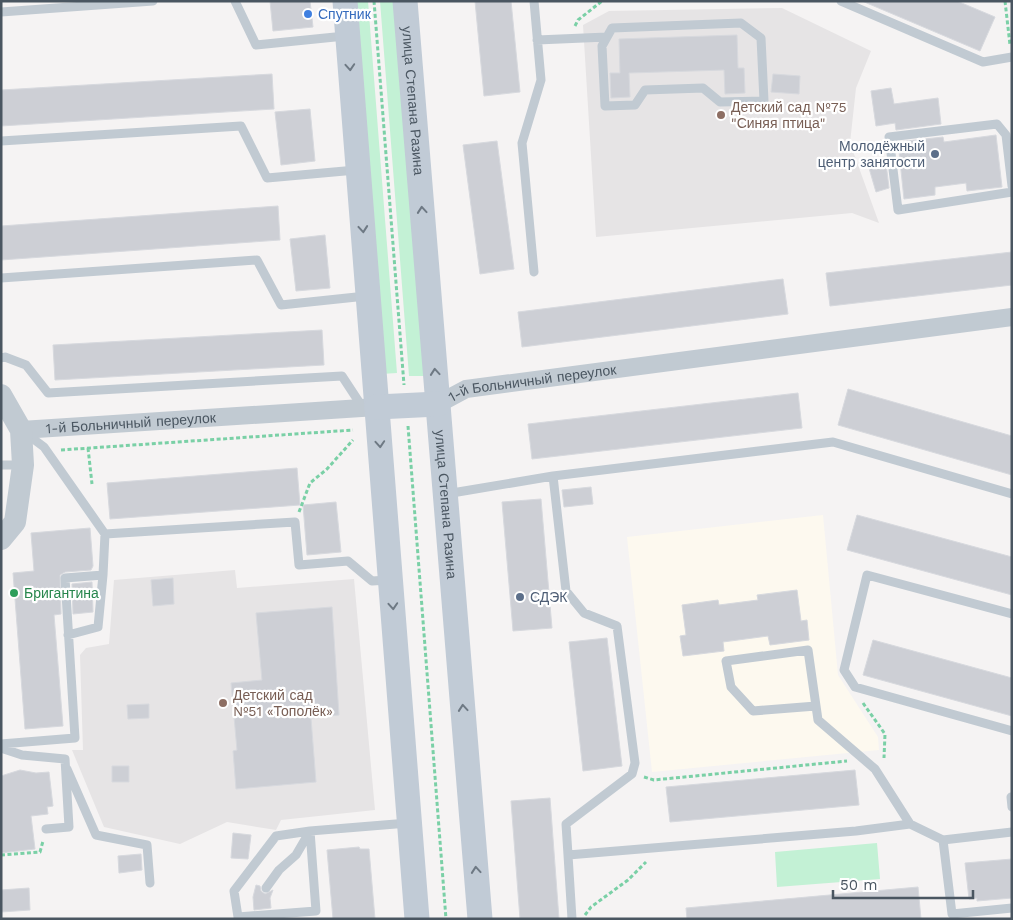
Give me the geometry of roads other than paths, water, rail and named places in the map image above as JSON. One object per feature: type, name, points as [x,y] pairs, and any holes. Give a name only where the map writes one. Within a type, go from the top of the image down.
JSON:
[{"type":"main road","points":[[345,1],[368,296],[370,408],[391,580],[418,919]]},
{"type":"main road","name":"улица Степана Разина","points":[[405,1],[480,919]]},
{"type":"main road","name":"1-й Больничный переулок","points":[[370,408],[438,404]]},
{"type":"street","name":"1-й Больничный переулок","points":[[438,404],[466,389],[1012,317]]},
{"type":"street","points":[[1,395],[21,430],[23,465],[15,522],[1,539]]},
{"type":"street","name":"1-й Больничный переулок","points":[[21,430],[370,408]]},
{"type":"lane","points":[[1,12],[153,1]]},
{"type":"lane","points":[[235,1],[256,45],[348,36]]},
{"type":"lane","points":[[534,1],[541,80],[522,143],[534,272]]},
{"type":"lane","points":[[841,1],[983,62],[1012,57]]},
{"type":"lane","points":[[741,24],[761,38],[764,101],[720,102],[703,88],[645,90],[635,105],[605,106],[602,46],[607,37],[612,28],[741,24]]},
{"type":"lane","points":[[537,40],[607,37]]},
{"type":"lane","points":[[1012,186],[1006,135],[997,124],[889,137],[898,210],[1012,192]]},
{"type":"lane","points":[[1,141],[242,126],[266,178],[358,170]]},
{"type":"lane","points":[[1,278],[257,260],[281,305],[368,296]]},
{"type":"lane","points":[[1,358],[5,357],[26,365],[48,393],[342,376],[370,408]]},
{"type":"lane","points":[[21,430],[47,451],[106,534],[98,627],[68,635]]},
{"type":"lane","points":[[445,494],[553,476],[834,442],[1012,494]]},
{"type":"lane","points":[[1,465],[23,465]]},
{"type":"lane","points":[[553,476],[566,591],[584,614],[617,626],[635,763],[632,774],[566,824],[572,919]]},
{"type":"lane","points":[[106,534],[295,522],[299,565],[348,561],[372,581],[391,580]]},
{"type":"lane","points":[[1,744],[75,738],[65,578],[102,575]]},
{"type":"lane","points":[[1012,614],[867,575],[844,670],[855,687],[1012,730]]},
{"type":"lane","points":[[816,706],[753,711],[730,687],[726,661],[808,650],[816,706],[818,720],[875,769],[910,824],[944,840],[1012,832]]},
{"type":"lane","points":[[1,748],[22,755],[65,759],[69,827],[46,829]]},
{"type":"lane","points":[[67,770],[96,836],[147,845],[150,884]]},
{"type":"lane","points":[[1010,797],[1012,808]]},
{"type":"lane","points":[[310,831],[316,911],[238,917],[234,891],[276,836],[310,831],[410,823]]},
{"type":"lane","points":[[568,855],[856,831],[910,824]]},
{"type":"lane","points":[[266,888],[278,870],[296,855],[310,831]]},
{"type":"lane","points":[[944,840],[952,916],[1012,908]]},
{"type":"place","name":"Спутник","points":[[308,14]]},
{"type":"place","name":"Детский сад №75 \"Синяя птица\"","points":[[721,115]]},
{"type":"place","name":"Молодёжный центр занятости","points":[[935,154]]},
{"type":"place","name":"Бригантина","points":[[14,593]]},
{"type":"place","name":"СДЭК","points":[[520,597]]},
{"type":"place","name":"Детский сад №51 «Тополёк»","points":[[223,703]]}]
